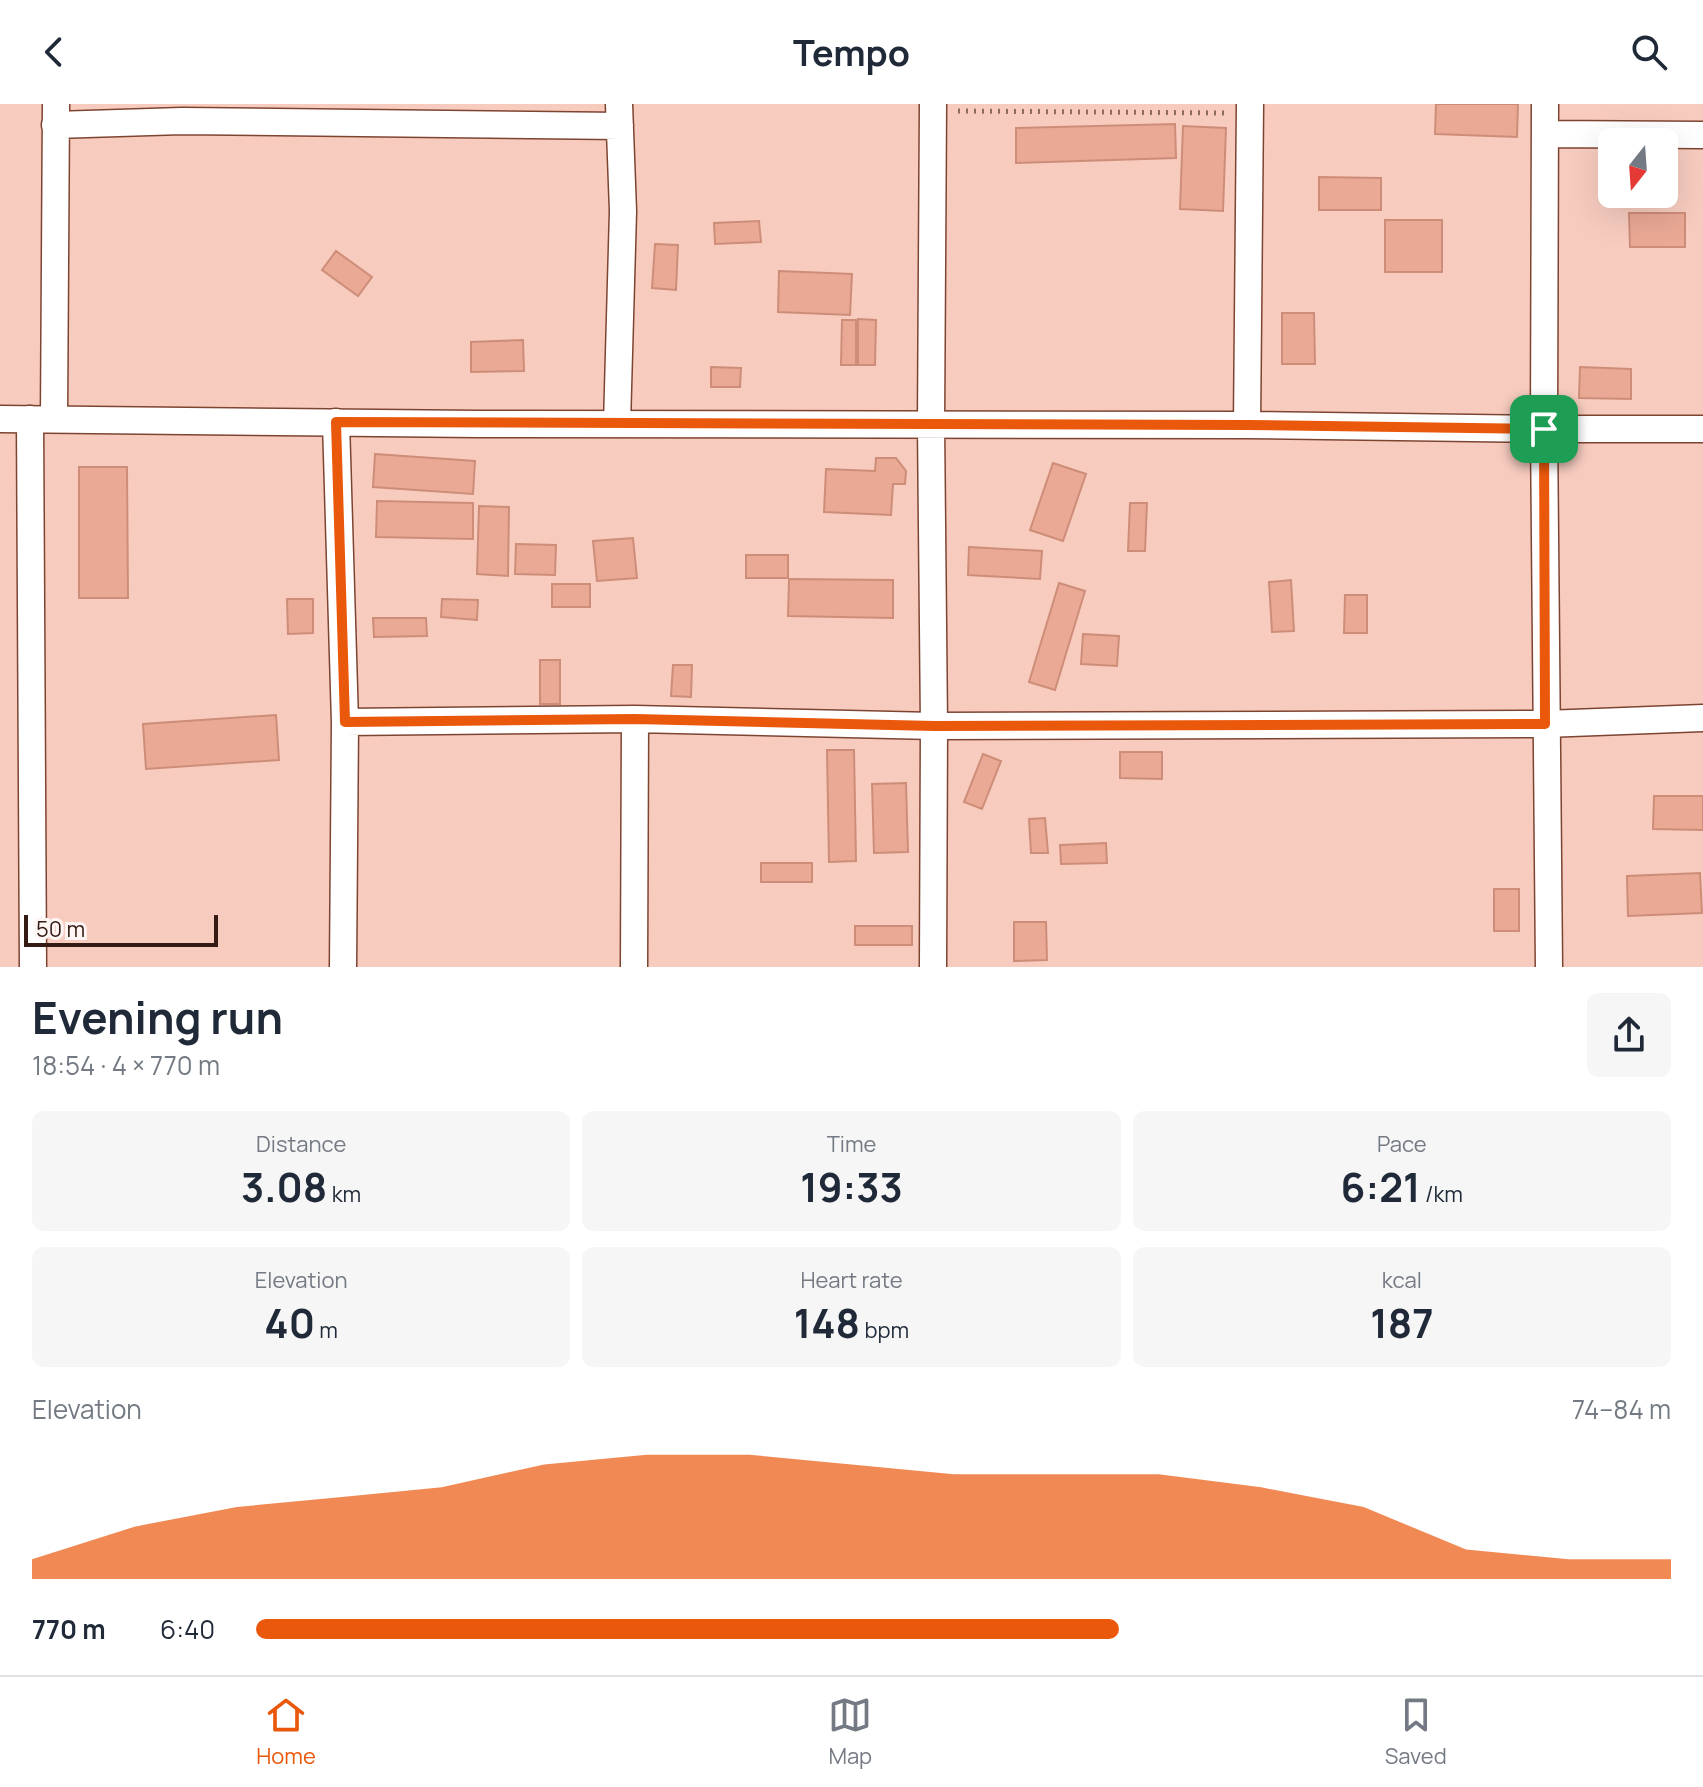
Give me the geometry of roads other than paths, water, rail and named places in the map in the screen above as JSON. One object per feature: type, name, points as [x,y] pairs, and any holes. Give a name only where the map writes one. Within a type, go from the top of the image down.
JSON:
[{"type":"street","points":[[1545,104],[1545,724],[1549,967]]},
{"type":"street","points":[[933,108],[933,967]]},
{"type":"street","points":[[1247,425],[1250,109]]},
{"type":"street","points":[[33,967],[42,419],[55,114],[182,121],[619,115],[623,211],[617,424]]},
{"type":"street","points":[[1545,134],[1703,135]]},
{"type":"street","points":[[0,419],[1703,429]]},
{"type":"street","points":[[336,422],[345,722],[343,967]]},
{"type":"street","points":[[345,722],[635,719],[934,726],[1545,724],[1703,718]]},
{"type":"street","points":[[634,967],[635,719]]}]
